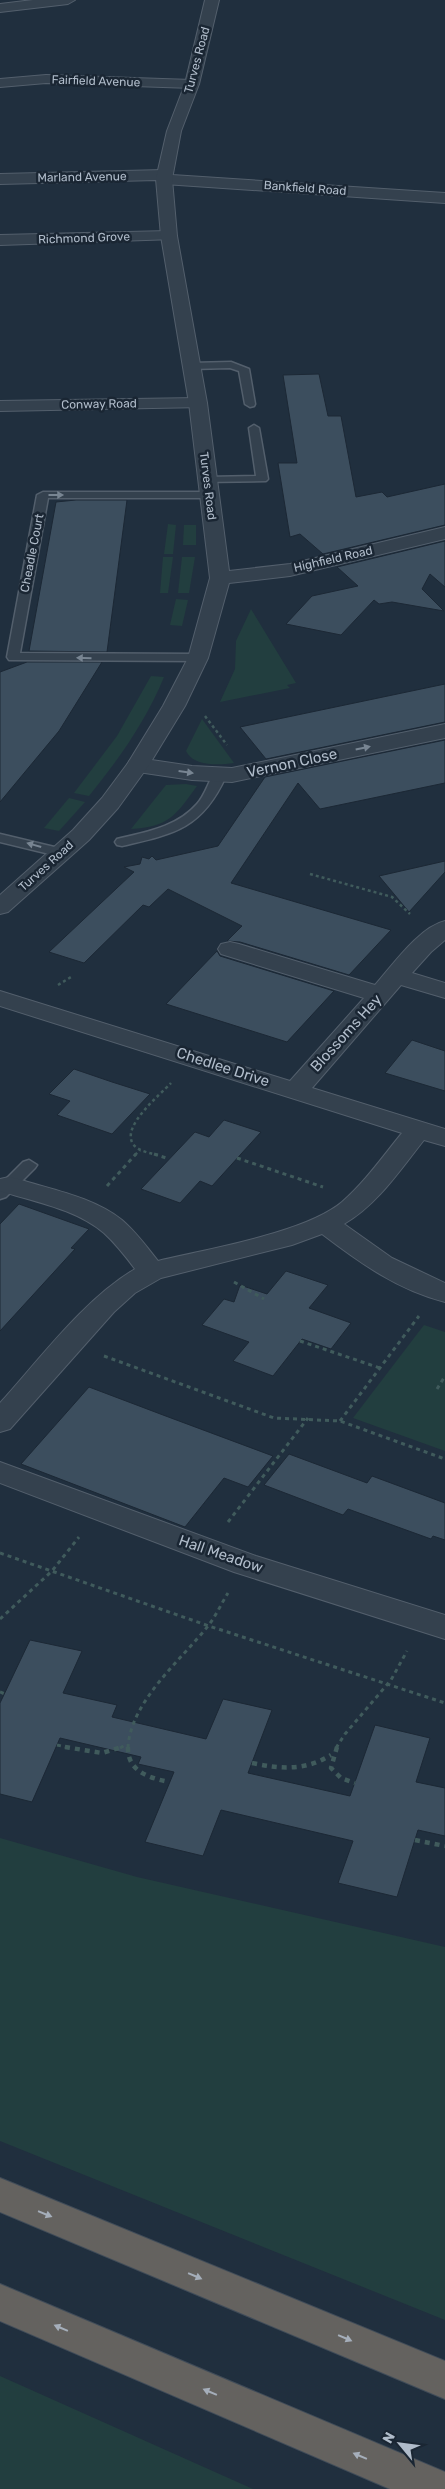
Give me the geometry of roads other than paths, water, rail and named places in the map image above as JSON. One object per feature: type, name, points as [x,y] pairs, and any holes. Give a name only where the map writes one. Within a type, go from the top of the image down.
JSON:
[{"type":"highway","points":[[0,2195],[445,2380]]},
{"type":"highway","points":[[0,2302],[437,2489]]},
{"type":"street","points":[[0,8],[68,0]]},
{"type":"street","name":"Turves Road","points":[[0,907],[62,853],[110,804],[138,765],[174,706],[198,658],[220,578],[198,403],[169,236],[164,177],[174,131],[192,84],[212,0]]},
{"type":"street","name":"Fairfield Avenue","points":[[0,83],[46,80],[192,84]]},
{"type":"street","name":"Marland Avenue","points":[[0,179],[164,177]]},
{"type":"street","name":"Bankfield Road","points":[[164,177],[445,198]]},
{"type":"street","name":"Richmond Grove","points":[[0,240],[169,236]]},
{"type":"street","name":"Conway Road","points":[[0,406],[198,403]]},
{"type":"street","name":"Highfield Road","points":[[220,578],[290,570],[445,533]]},
{"type":"street","name":"Vernon Close","points":[[138,765],[219,776],[245,774],[445,731]]},
{"type":"street","name":"Blossoms Hey","points":[[295,1091],[422,947],[445,928]]},
{"type":"street","points":[[230,949],[380,995]]},
{"type":"street","points":[[397,976],[445,991]]},
{"type":"street","name":"Chedlee Drive","points":[[0,998],[445,1138]]},
{"type":"street","points":[[0,1422],[104,1306],[125,1287],[152,1271],[282,1239],[326,1223],[350,1209],[370,1191],[418,1130]]},
{"type":"street","points":[[4,1189],[84,1211],[106,1221],[119,1231],[152,1271]]},
{"type":"street","points":[[326,1223],[382,1266],[441,1292]]},
{"type":"street","name":"Hall Meadow","points":[[0,1472],[245,1564],[434,1624]]},
{"type":"lane","points":[[191,366],[231,365],[244,369],[250,404]]},
{"type":"lane","points":[[208,488],[262,479],[254,428]]},
{"type":"lane","name":"Cheadle Court","points":[[133,658],[12,657],[43,495],[208,488]]},
{"type":"lane","points":[[133,658],[198,658]]},
{"type":"lane","points":[[122,842],[168,831],[185,824],[196,813],[219,776]]},
{"type":"lane","points":[[4,838],[62,853]]},
{"type":"lane","points":[[4,1189],[29,1165]]}]
